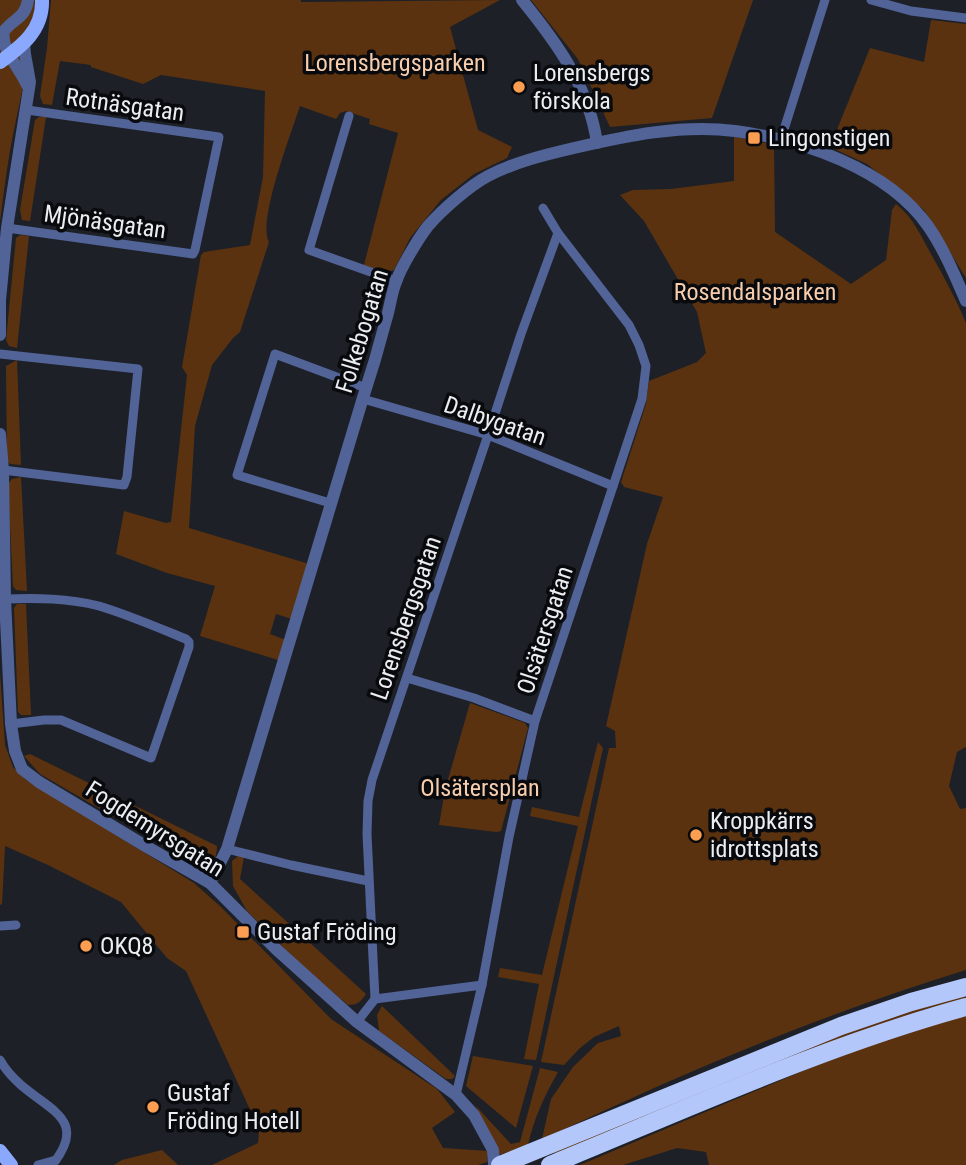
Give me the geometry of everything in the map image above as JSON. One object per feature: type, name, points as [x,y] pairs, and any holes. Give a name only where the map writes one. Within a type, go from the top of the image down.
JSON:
[{"type":"highway","points":[[497,1165],[841,1026],[966,987]]},
{"type":"highway","points":[[555,1163],[854,1042],[920,1019],[966,1007]]},
{"type":"main road","points":[[4,59],[31,36],[39,21],[41,0]]},
{"type":"street","points":[[28,0],[23,15],[7,28],[0,38],[4,59],[21,73],[29,96]]},
{"type":"street","points":[[522,0],[561,51],[582,90],[595,127],[597,143]]},
{"type":"street","points":[[781,139],[824,0]]},
{"type":"street","points":[[871,0],[912,11],[966,18]]},
{"type":"street","points":[[0,335],[0,300],[7,228],[29,96],[30,74],[24,43]]},
{"type":"street","name":"Rotnäsgatan","points":[[27,110],[219,137],[195,250]]},
{"type":"street","points":[[349,116],[309,250],[396,281]]},
{"type":"street","name":"Folkebogatan","points":[[210,883],[227,849],[387,319],[396,281],[427,228],[444,210],[484,178],[516,163],[631,135],[691,129],[762,134],[837,159],[881,181],[908,203],[927,225],[940,246],[966,301]]},
{"type":"street","name":"Olsätersgatan","points":[[456,1095],[482,985],[509,837],[536,721],[642,400],[646,366],[629,325],[558,233],[543,208]]},
{"type":"street","name":"Mjönäsgatan","points":[[7,228],[191,254],[195,250]]},
{"type":"street","name":"Lorensbergsgatan","points":[[375,999],[367,834],[372,780],[521,334],[558,233]]},
{"type":"street","points":[[0,354],[138,369],[124,485],[3,470]]},
{"type":"street","name":"Dalbygatan","points":[[330,503],[237,475],[275,354],[364,394],[488,435],[613,485]]},
{"type":"street","name":"Fogdemyrsgatan","points":[[0,435],[11,724],[15,751],[22,769],[39,782],[210,883],[276,949],[357,1022],[456,1095],[474,1115],[493,1150],[497,1165]]},
{"type":"street","points":[[5,599],[38,598],[100,607],[189,642],[151,758],[61,720],[11,724]]},
{"type":"street","points":[[407,678],[474,698],[536,721]]},
{"type":"street","points":[[227,849],[368,881]]},
{"type":"street","points":[[0,926],[16,925]]},
{"type":"street","points":[[357,1022],[375,999],[482,985]]},
{"type":"street","points":[[0,1060],[20,1084],[56,1112],[64,1122],[66,1141],[62,1154],[55,1162],[38,1165]]},
{"type":"green space","points":[[0,0],[35,0],[29,57],[10,151],[0,222]]},
{"type":"green space","name":"Lorensbergsparken","points":[[51,0],[500,0],[450,27],[478,130],[512,147],[507,158],[474,174],[441,200],[410,238],[394,270],[379,270],[364,265],[398,133],[369,124],[370,119],[346,111],[340,113],[336,119],[300,106],[271,197],[267,231],[269,242],[240,332],[212,365],[195,426],[189,528],[306,563],[292,619],[276,614],[270,634],[286,640],[278,660],[200,636],[215,586],[167,573],[116,554],[124,511],[166,523],[171,522],[187,375],[182,367],[201,255],[204,252],[250,245],[263,177],[265,91],[161,75],[143,84],[91,65],[60,61],[52,105],[43,104],[40,96]]},
{"type":"green space","points":[[531,0],[753,0],[712,118],[610,127],[578,59]]},
{"type":"green space","points":[[931,20],[966,24],[966,278],[924,210],[867,164],[832,148],[870,48],[924,62]]},
{"type":"green space","points":[[46,117],[30,221],[22,220],[20,210],[35,120]]},
{"type":"green space","name":"Rosendalsparken","points":[[734,137],[774,144],[775,232],[851,284],[886,260],[892,210],[896,204],[920,234],[966,323],[966,747],[957,752],[949,786],[960,809],[966,808],[966,970],[869,1002],[774,1038],[669,1081],[542,1139],[551,1099],[573,1067],[598,1043],[621,1036],[619,1026],[594,1037],[564,1065],[541,1062],[609,748],[616,748],[615,731],[606,726],[647,544],[663,497],[624,487],[621,482],[646,404],[649,381],[697,362],[706,353],[697,312],[644,221],[620,195],[633,190],[671,189],[734,181]]},
{"type":"green space","points":[[20,235],[29,236],[17,348],[9,346],[6,340],[16,238]]},
{"type":"green space","points":[[17,360],[21,465],[7,461],[6,366]]},
{"type":"green space","points":[[21,477],[27,591],[16,590],[13,586],[8,484],[12,479]]},
{"type":"green space","points":[[17,604],[26,604],[31,715],[21,715],[18,712],[14,608]]},
{"type":"green space","points":[[0,673],[5,745],[13,767],[26,780],[194,883],[331,1019],[437,1089],[455,1112],[432,1128],[443,1148],[488,1151],[487,1162],[478,1165],[212,1165],[258,1143],[259,1129],[186,971],[167,958],[121,902],[5,846],[0,905]]},
{"type":"green space","name":"Olsätersplan","points":[[470,703],[525,723],[528,728],[501,831],[439,825],[445,790]]},
{"type":"green space","points":[[598,742],[603,748],[536,1060],[524,1059],[539,984],[498,977],[500,968],[542,975],[578,826],[530,816],[532,807],[579,817]]},
{"type":"green space","points":[[30,754],[217,846],[214,861],[209,865],[195,864],[40,774],[24,756]]},
{"type":"green space","points":[[238,856],[244,857],[240,879],[366,994],[360,1001],[348,1005],[302,966],[247,911],[233,886],[232,861]]},
{"type":"green space","points":[[966,991],[966,999],[859,1032],[555,1156],[553,1150],[833,1036]]},
{"type":"green space","points":[[382,1006],[455,1076],[452,1079],[446,1079],[379,1031],[377,1015]]},
{"type":"green space","points":[[966,1013],[966,1165],[709,1165],[706,1152],[677,1148],[623,1165],[580,1165],[831,1059]]},
{"type":"green space","points":[[473,1056],[533,1066],[516,1128],[466,1086]]},
{"type":"green space","points":[[540,1068],[558,1072],[540,1107],[528,1145],[499,1155],[475,1105],[511,1144],[520,1142]]},
{"type":"green space","points":[[162,1150],[178,1165],[114,1165],[122,1160]]},
{"type":"place","name":"Lorensbergs förskola","points":[[519,87]]},
{"type":"place","name":"Lingonstigen","points":[[754,138]]},
{"type":"place","name":"Kroppkärrs idrottsplats","points":[[696,835]]},
{"type":"place","name":"Gustaf Fröding","points":[[243,932]]},
{"type":"place","name":"OKQ8","points":[[86,946]]},
{"type":"place","name":"Gustaf Fröding Hotell","points":[[153,1107]]}]
